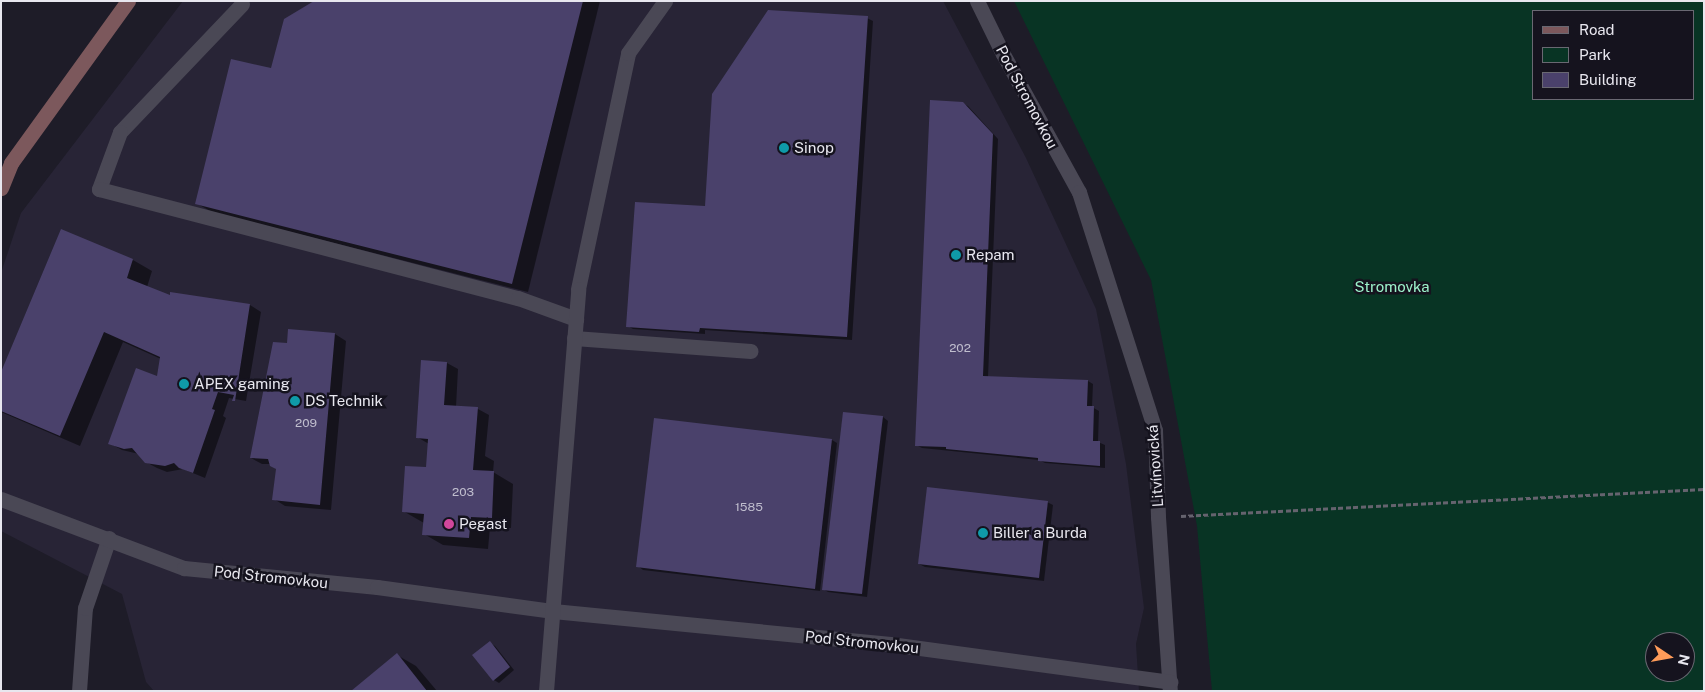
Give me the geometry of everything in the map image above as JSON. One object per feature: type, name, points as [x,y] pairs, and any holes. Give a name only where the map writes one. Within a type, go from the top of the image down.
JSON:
[{"type":"street","points":[[1,188],[11,163],[128,1]]},
{"type":"street","points":[[546,691],[578,289],[628,53],[665,1]]},
{"type":"street","name":"Pod Stromovkou","points":[[977,1],[1003,54],[1079,192]]},
{"type":"street","points":[[242,4],[120,132],[99,189],[518,298],[576,319]]},
{"type":"street","name":"Litvínovická","points":[[1079,192],[1155,430],[1158,517],[1170,686]]},
{"type":"street","points":[[574,338],[751,351]]},
{"type":"street","name":"Pod Stromovkou","points":[[1,499],[184,568],[377,587],[553,610],[890,644],[1170,686]]},
{"type":"street","points":[[79,691],[85,608],[108,538]]},
{"type":"path","points":[[1158,517],[1704,489]]},
{"type":"shaded area","points":[[183,1],[943,1],[1026,158],[1096,309],[1126,464],[1144,608],[1136,644],[1139,691],[154,691],[146,682],[122,594],[1,531],[1,273],[21,213]]},
{"type":"green space","name":"Stromovka","points":[[1014,1],[1704,1],[1704,691],[1212,691],[1197,526],[1151,280]]},
{"type":"building","points":[[314,1],[583,1],[512,284],[195,204],[231,59],[271,68],[284,19]]},
{"type":"building","name":"Sinop","points":[[768,10],[868,16],[847,337],[700,328],[699,332],[626,327],[635,202],[705,206],[712,94]]},
{"type":"building","name":"Repam","points":[[930,100],[963,102],[993,134],[983,376],[1088,380],[1087,406],[1094,406],[1093,441],[1100,441],[1100,466],[1038,461],[1038,458],[946,449],[946,447],[915,446]]},
{"type":"building","points":[[61,229],[133,259],[127,278],[170,295],[170,292],[250,304],[235,401],[232,401],[234,395],[218,392],[212,409],[215,410],[193,473],[179,468],[174,463],[165,466],[145,463],[132,448],[124,449],[108,444],[136,368],[157,376],[160,357],[104,332],[60,436],[1,411],[1,372]]},
{"type":"building","name":"DS Technik","points":[[288,329],[335,333],[320,505],[272,500],[276,469],[270,466],[268,459],[250,458],[273,342],[287,343]]},
{"type":"building","points":[[421,360],[447,362],[444,405],[478,407],[473,470],[494,471],[492,518],[471,517],[469,538],[422,535],[424,514],[402,512],[405,466],[426,467],[428,439],[416,438]]},
{"type":"building","points":[[843,412],[883,416],[862,594],[822,590]]},
{"type":"building","points":[[654,418],[832,439],[815,589],[636,567]]},
{"type":"building","name":"Biller a Burda","points":[[927,487],[1048,501],[1039,578],[918,564]]},
{"type":"building","points":[[490,641],[510,667],[493,681],[472,655]]},
{"type":"building","points":[[397,653],[427,691],[351,691]]},
{"type":"place","name":"Sinop","points":[[784,148]]},
{"type":"place","name":"Repam","points":[[956,255]]},
{"type":"place","name":"APEX gaming","points":[[184,384]]},
{"type":"place","name":"DS Technik","points":[[295,401]]},
{"type":"place","name":"Pegast","points":[[449,524]]},
{"type":"place","name":"Biller a Burda","points":[[983,533]]}]
